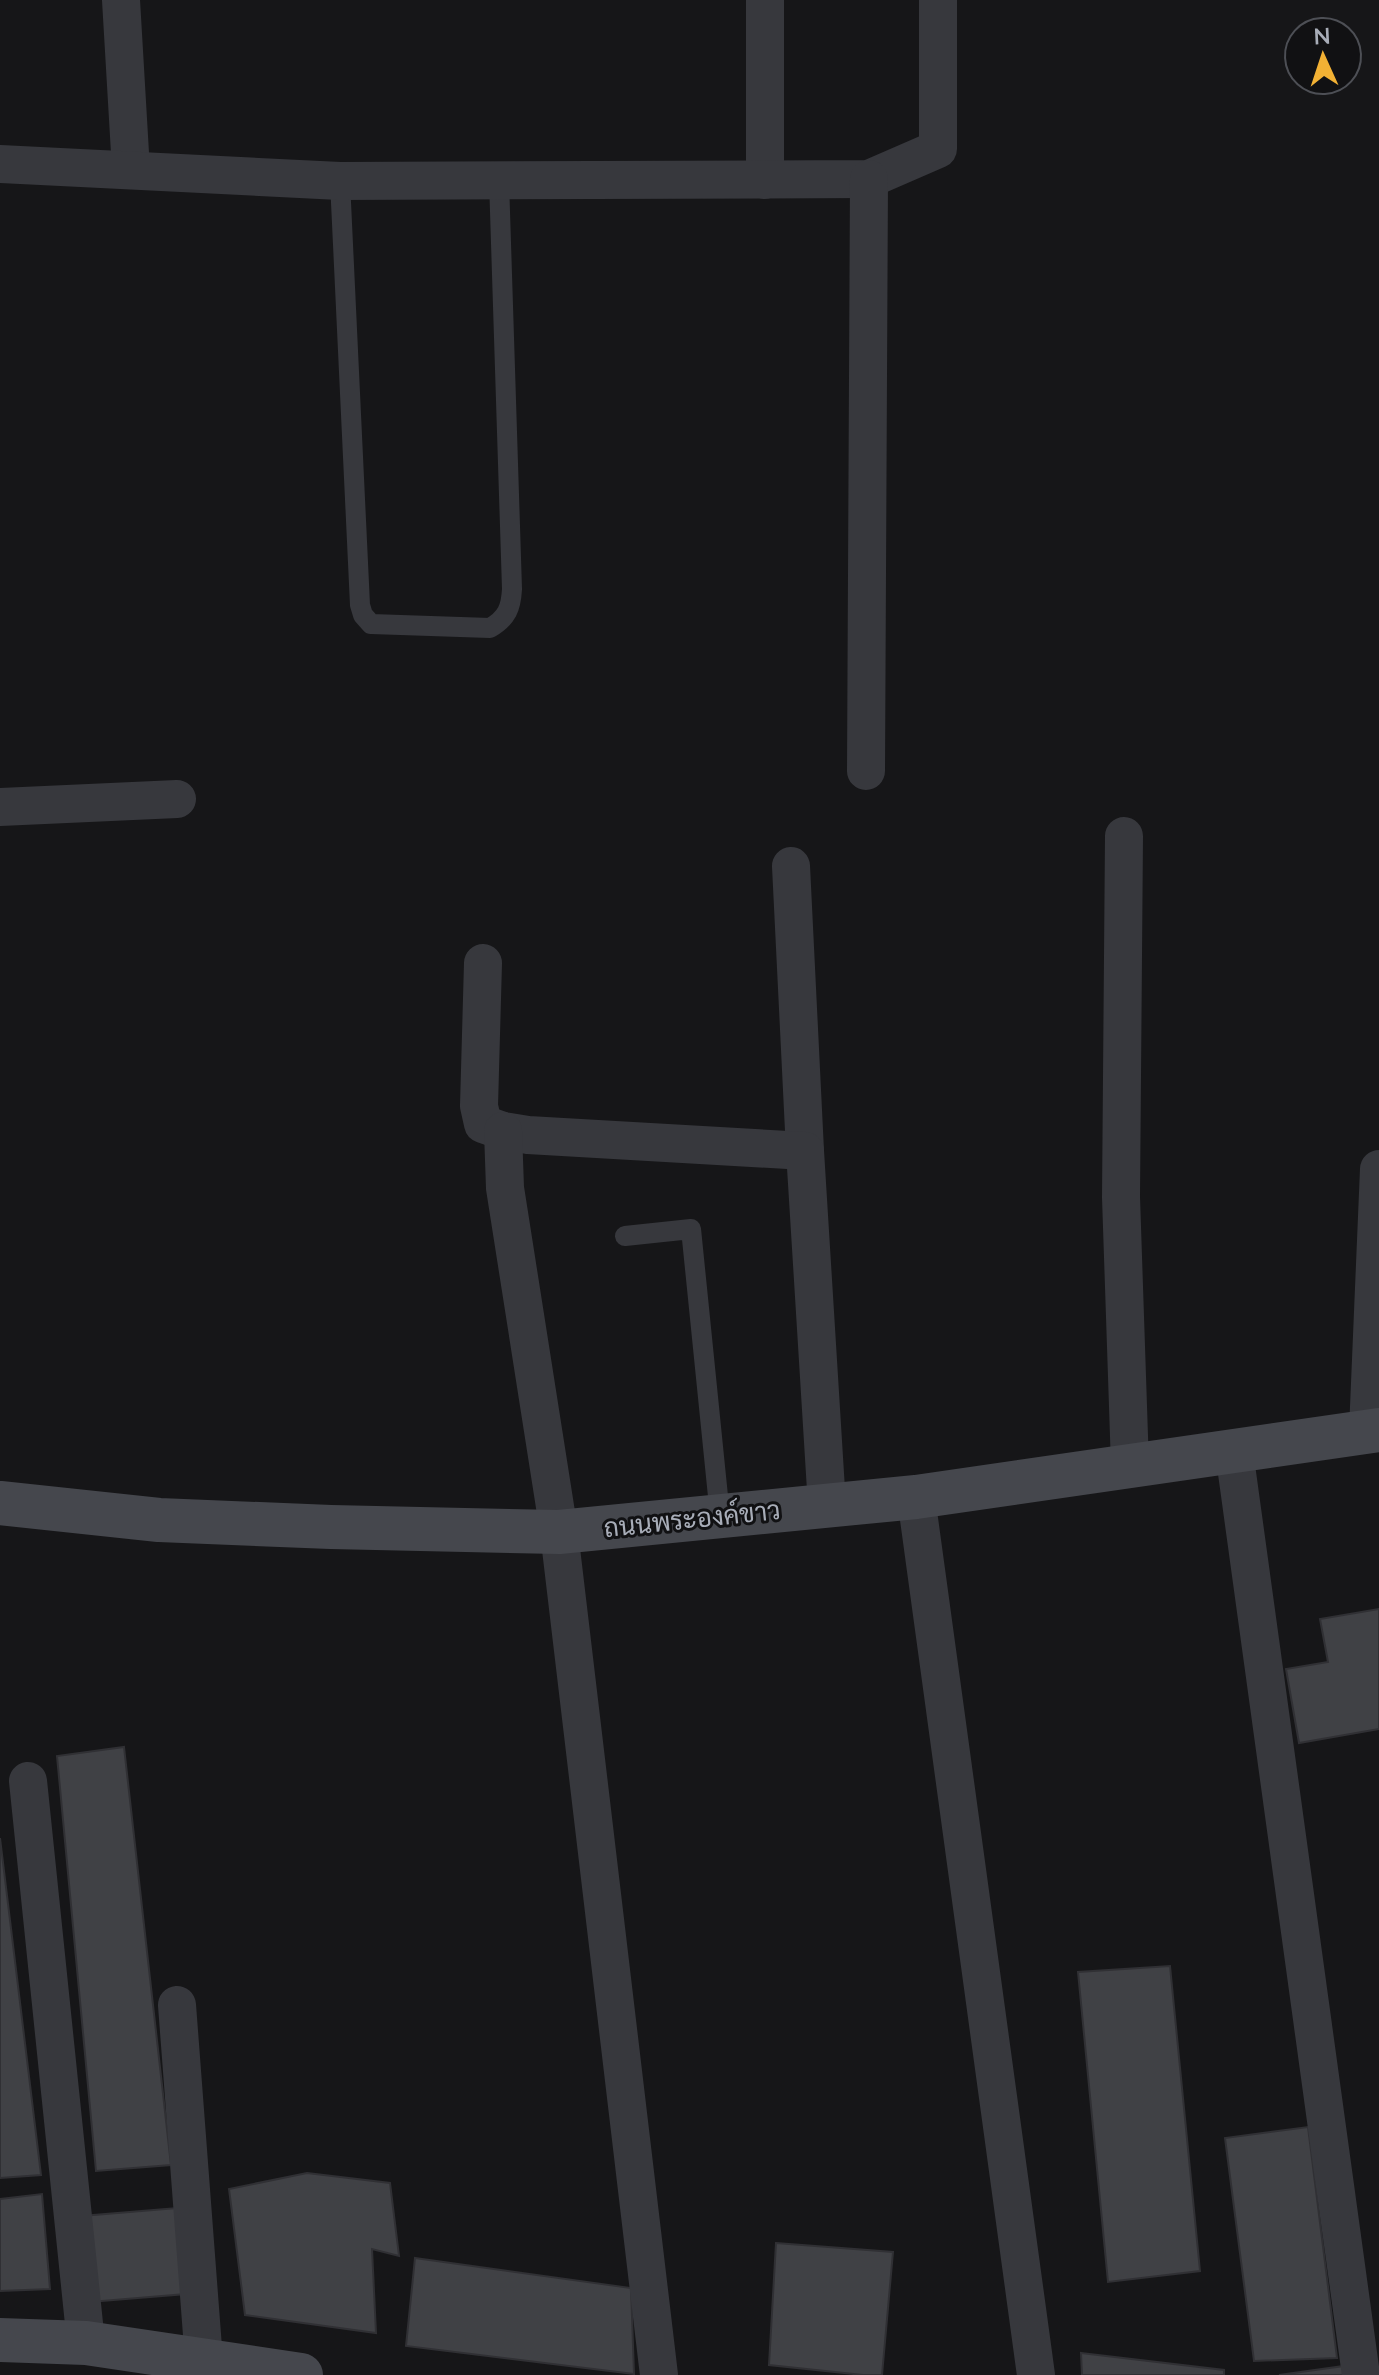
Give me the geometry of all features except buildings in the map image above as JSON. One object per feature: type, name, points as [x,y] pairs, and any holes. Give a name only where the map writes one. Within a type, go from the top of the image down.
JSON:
[{"type":"street","points":[[121,0],[131,170]]},
{"type":"street","points":[[765,0],[765,180]]},
{"type":"street","points":[[0,164],[340,181],[869,179],[938,149],[938,0]]},
{"type":"street","points":[[866,771],[869,179]]},
{"type":"street","points":[[0,807],[177,799]]},
{"type":"street","points":[[1124,836],[1121,1197],[1130,1466]]},
{"type":"street","points":[[791,866],[827,1506]]},
{"type":"street","points":[[483,963],[479,1106],[483,1124],[528,1135],[805,1151]]},
{"type":"street","points":[[503,1131],[505,1188],[559,1532],[659,2375]]},
{"type":"street","points":[[1373,1430],[1379,1169]]},
{"type":"street","name":"ถนนพระองค์ขาว","points":[[0,1503],[174,1520],[559,1532],[916,1497],[1373,1430]]},
{"type":"street","points":[[1234,1451],[1361,2375]]},
{"type":"street","points":[[916,1497],[1036,2375]]},
{"type":"street","points":[[28,1781],[86,2343]]},
{"type":"street","points":[[177,2005],[204,2361]]},
{"type":"street","points":[[0,2340],[86,2343],[301,2375]]},
{"type":"lane","points":[[340,181],[360,605],[363,615],[371,624],[382,626],[490,628],[503,620],[511,606],[512,589],[499,180]]},
{"type":"lane","points":[[625,1236],[691,1229],[720,1516]]}]
